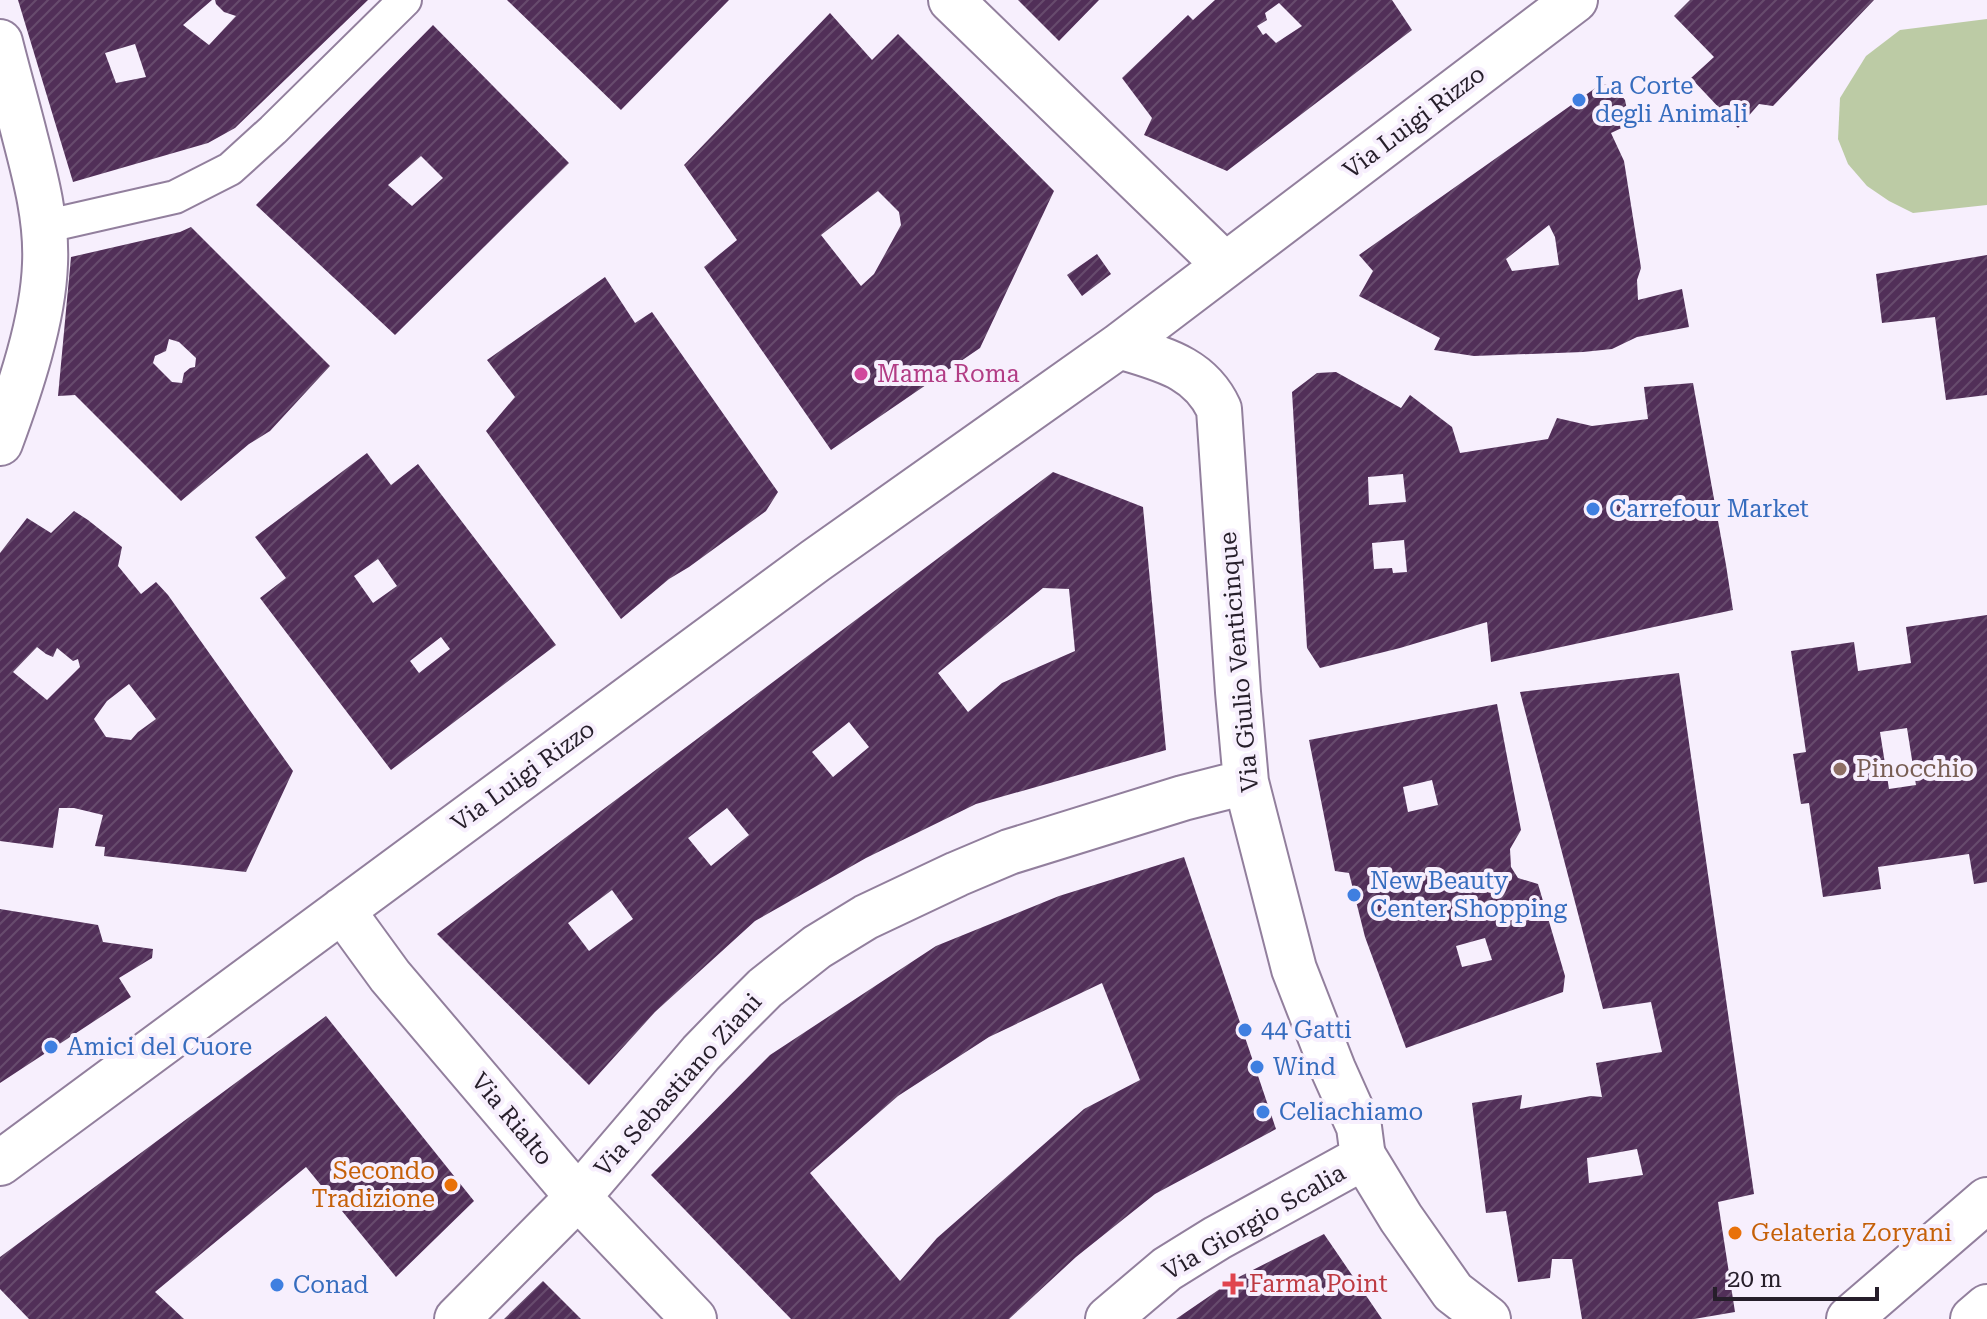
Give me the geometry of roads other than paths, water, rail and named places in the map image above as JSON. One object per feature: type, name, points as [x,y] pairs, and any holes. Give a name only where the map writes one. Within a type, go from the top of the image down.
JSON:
[{"type":"street","points":[[951,0],[1132,174],[1238,254]]},
{"type":"street","name":"Via Luigi Rizzo","points":[[0,1163],[815,561],[1119,346],[1575,0]]},
{"type":"street","points":[[0,42],[39,191],[45,265],[34,336],[0,443]]},
{"type":"street","name":"Via Giulio Venticinque","points":[[1119,346],[1172,364],[1201,381],[1219,409],[1246,782],[1294,969],[1359,1127],[1362,1154],[1401,1218],[1453,1292],[1488,1319]]},
{"type":"street","name":"Via Sebastiano Ziani","points":[[457,1319],[578,1197],[701,1053],[765,988],[817,947],[866,917],[1009,852],[1183,798],[1246,782]]},
{"type":"street","name":"Via Rialto","points":[[342,910],[390,976],[578,1197],[694,1319]]},
{"type":"street","name":"Via Giorgio Scalia","points":[[1108,1319],[1167,1269],[1349,1166],[1362,1154]]},
{"type":"street","points":[[1849,1319],[1987,1200]]},
{"type":"street","points":[[1973,1319],[1987,1307]]},
{"type":"lane","points":[[43,227],[175,197],[230,169],[405,0]]},
{"type":"place","name":"La Corte degli Animali","points":[[1579,100]]},
{"type":"place","name":"Mama Roma","points":[[861,374]]},
{"type":"place","name":"Carrefour Market","points":[[1593,509]]},
{"type":"place","name":"Pinocchio","points":[[1840,769]]},
{"type":"place","name":"New Beauty Center Shopping","points":[[1354,895]]},
{"type":"place","name":"44 Gatti","points":[[1245,1030]]},
{"type":"place","name":"Amici del Cuore","points":[[51,1047]]},
{"type":"place","name":"Wind","points":[[1257,1067]]},
{"type":"place","name":"Celiachiamo","points":[[1263,1112]]},
{"type":"place","name":"Secondo Tradizione","points":[[451,1185]]},
{"type":"place","name":"Gelateria Zoryani","points":[[1735,1233]]},
{"type":"place","name":"Farma Point","points":[[1233,1284]]},
{"type":"place","name":"Conad","points":[[277,1285]]}]
